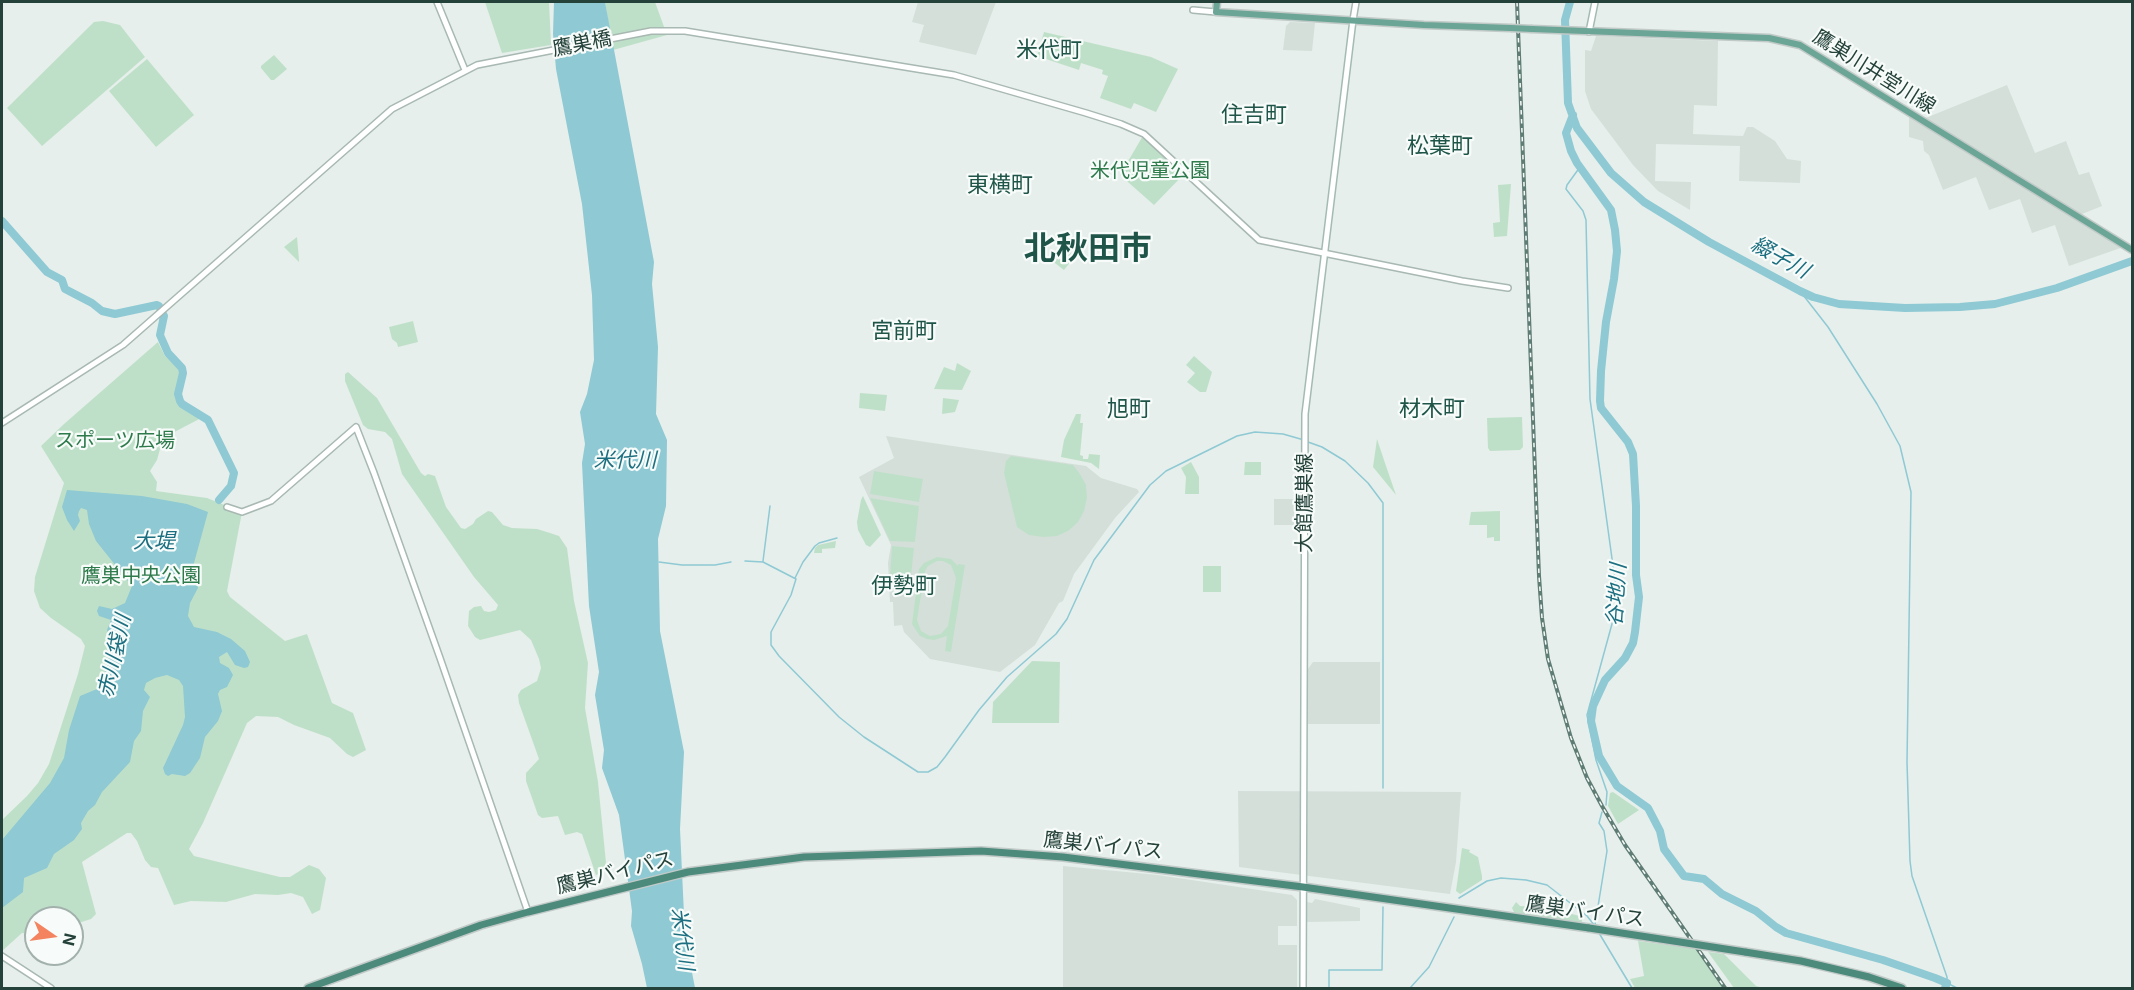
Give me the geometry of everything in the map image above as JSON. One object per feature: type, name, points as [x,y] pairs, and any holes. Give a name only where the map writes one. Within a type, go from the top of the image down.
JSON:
[{"type":"highway","name":"鷹巣バイパス","points":[[309,988],[481,925],[688,872],[804,857],[981,851],[1084,859],[1303,887],[1589,928],[1801,961],[1869,977],[1902,988]]},
{"type":"main road","points":[[1216,12],[1217,2]]},
{"type":"main road","name":"鷹巣川井堂川線","points":[[1216,12],[1589,32],[1769,38],[1800,45],[2132,250]]},
{"type":"street","points":[[437,2],[465,70]]},
{"type":"street","name":"大館鷹巣線","points":[[1303,988],[1305,414],[1356,2]]},
{"type":"street","points":[[1589,32],[1595,2]]},
{"type":"street","points":[[1193,10],[1216,12]]},
{"type":"street","name":"鷹巣橋","points":[[2,423],[117,349],[392,108],[465,70],[487,63],[638,33],[679,31],[954,75],[1121,124],[1144,134],[1259,240],[1462,281],[1508,288]]},
{"type":"street","points":[[228,507],[242,512],[270,501],[356,427],[440,658],[528,912]]},
{"type":"street","points":[[2,956],[51,988]]},
{"type":"shaded area","points":[[918,2],[996,2],[976,55],[919,42],[924,25],[912,22]]},
{"type":"shaded area","points":[[1290,22],[1315,23],[1312,51],[1283,50],[1286,26]]},
{"type":"shaded area","points":[[1596,36],[1718,41],[1717,106],[1694,105],[1693,134],[1743,136],[1747,127],[1753,127],[1775,141],[1787,159],[1801,161],[1800,183],[1739,181],[1740,146],[1656,144],[1655,181],[1691,182],[1690,210],[1658,191],[1633,165],[1591,109],[1585,91],[1585,50],[1591,51]]},
{"type":"shaded area","points":[[2007,85],[2035,153],[2066,141],[2079,175],[2089,172],[2102,206],[2082,214],[2129,245],[2069,266],[2055,225],[2032,233],[2020,199],[1989,210],[1976,177],[1943,190],[1929,155],[1924,151],[1923,141],[1909,137],[1909,117],[1923,119]]},
{"type":"shaded area","points":[[886,436],[1086,466],[1101,478],[1137,489],[1139,492],[1115,518],[1074,574],[1063,601],[1059,603],[1035,645],[1000,672],[930,659],[904,632],[902,625],[894,626],[888,563],[891,545],[859,477],[894,458]]},
{"type":"shaded area","points":[[1274,499],[1299,499],[1298,525],[1274,525]]},
{"type":"shaded area","points":[[1313,662],[1380,662],[1380,724],[1308,724],[1308,669]]},
{"type":"shaded area","points":[[1238,791],[1461,792],[1456,862],[1450,894],[1239,867]]},
{"type":"shaded area","points":[[1063,866],[1158,875],[1292,895],[1297,900],[1297,926],[1278,926],[1278,945],[1297,945],[1297,988],[1063,988]]},
{"type":"shaded area","points":[[1315,899],[1360,908],[1360,921],[1307,922],[1307,902],[1312,903]]},
{"type":"green space","points":[[485,2],[549,2],[551,45],[502,53]]},
{"type":"green space","points":[[605,2],[655,2],[667,35],[613,50]]},
{"type":"green space","points":[[103,21],[120,25],[145,57],[42,146],[7,108],[94,22]]},
{"type":"green space","points":[[1044,32],[1151,57],[1178,69],[1156,112],[1134,103],[1131,109],[1100,98],[1108,76],[1102,74],[1103,70],[1081,63],[1079,70],[1037,56]]},
{"type":"green space","points":[[274,55],[287,69],[271,80],[261,66]]},
{"type":"green space","points":[[147,59],[194,115],[156,147],[109,91]]},
{"type":"green space","name":"米代児童公園","points":[[1144,134],[1186,172],[1154,205],[1120,175]]},
{"type":"green space","points":[[1511,184],[1507,236],[1494,237],[1493,223],[1500,222],[1498,185]]},
{"type":"green space","points":[[297,237],[299,260],[299,262],[284,247]]},
{"type":"green space","points":[[1063,246],[1075,256],[1064,270],[1051,260]]},
{"type":"green space","points":[[413,321],[418,342],[398,347],[392,339],[389,327]]},
{"type":"green space","name":"鷹巣中央公園","points":[[158,342],[165,356],[181,369],[177,396],[179,403],[183,408],[203,417],[163,438],[157,460],[150,471],[157,482],[156,491],[207,498],[242,512],[227,591],[230,597],[285,641],[307,634],[332,703],[353,713],[366,750],[353,757],[330,738],[278,717],[256,716],[247,723],[203,823],[189,849],[194,856],[280,877],[290,877],[309,865],[319,869],[326,878],[320,910],[312,914],[303,897],[291,893],[255,894],[226,902],[191,901],[174,905],[158,868],[151,867],[145,860],[137,841],[131,833],[127,833],[82,862],[96,914],[91,919],[84,921],[84,906],[24,906],[24,933],[2,951],[2,820],[38,783],[49,764],[85,646],[81,639],[40,608],[34,591],[35,577],[64,483],[41,446]]},
{"type":"green space","points":[[1194,356],[1212,372],[1206,392],[1200,392],[1187,382],[1195,373],[1186,365]]},
{"type":"green space","points":[[957,363],[971,371],[962,390],[934,389],[944,367],[955,371]]},
{"type":"green space","points":[[348,372],[377,398],[421,473],[425,476],[428,474],[435,476],[446,507],[461,528],[465,529],[473,524],[476,519],[488,511],[492,512],[503,525],[512,528],[537,529],[559,536],[567,548],[574,601],[588,663],[585,708],[598,782],[606,863],[602,873],[596,875],[582,834],[577,832],[565,835],[558,816],[542,818],[538,815],[526,781],[526,773],[539,759],[518,695],[521,690],[537,681],[541,668],[531,640],[520,630],[480,640],[475,637],[468,626],[469,611],[481,606],[484,611],[489,612],[496,610],[498,605],[474,577],[402,474],[392,439],[385,432],[368,429],[363,425],[345,381],[345,374]]},
{"type":"green space","points":[[860,393],[887,395],[885,411],[859,408]]},
{"type":"green space","points":[[943,398],[959,400],[955,412],[942,414]]},
{"type":"green space","points":[[1076,414],[1081,414],[1080,423],[1083,423],[1080,455],[1083,459],[1088,459],[1089,454],[1100,455],[1099,469],[1091,463],[1061,457],[1064,440]]},
{"type":"green space","points":[[1522,417],[1523,447],[1520,450],[1490,451],[1487,418]]},
{"type":"green space","points":[[1377,439],[1385,463],[1396,495],[1373,467]]},
{"type":"green space","points":[[1011,456],[1073,465],[1080,474],[1086,485],[1087,498],[1078,522],[1068,531],[1057,536],[1043,537],[1029,535],[1017,527],[1004,473],[1006,461]]},
{"type":"green space","points":[[1191,462],[1199,477],[1199,494],[1185,494],[1186,477],[1181,468]]},
{"type":"green space","points":[[1245,462],[1261,462],[1261,475],[1244,475]]},
{"type":"green space","points":[[874,471],[923,479],[919,502],[870,494]]},
{"type":"green space","points":[[863,496],[881,535],[870,547],[866,545],[858,530],[857,522]]},
{"type":"green space","points":[[870,498],[919,506],[915,542],[890,541]]},
{"type":"green space","points":[[1500,511],[1500,541],[1494,541],[1494,537],[1487,538],[1487,525],[1469,525],[1471,512]]},
{"type":"green space","points":[[836,541],[835,548],[822,549],[822,553],[814,553],[818,545]]},
{"type":"green space","points":[[892,546],[914,548],[909,594],[889,589]]},
{"type":"green space","points":[[937,557],[951,559],[958,566],[958,564],[965,565],[951,652],[945,651],[947,636],[934,640],[927,639],[920,636],[912,624],[919,569],[924,563]],"holes":[[[937,561],[951,565],[956,578],[948,626],[941,634],[930,636],[921,631],[917,620],[925,571],[928,566]]]},
{"type":"green space","points":[[1203,566],[1221,566],[1221,592],[1203,592]]},
{"type":"green space","points":[[1032,661],[1060,662],[1059,723],[992,723],[993,702]]},
{"type":"green space","points":[[1613,792],[1639,810],[1618,824],[1608,806],[1610,793]]},
{"type":"green space","points":[[1462,848],[1470,850],[1469,852],[1478,857],[1482,880],[1460,894],[1456,891]]},
{"type":"green space","points":[[1516,902],[1520,906],[1550,908],[1583,917],[1581,924],[1515,914],[1512,908]]},
{"type":"green space","points":[[1638,941],[1698,949],[1726,988],[1635,988],[1630,979],[1644,976]]},
{"type":"green space","points":[[1708,952],[1724,954],[1756,986],[1763,988],[1734,988]]},
{"type":"water","name":"米代川","points":[[554,2],[605,2],[654,262],[652,284],[658,347],[656,414],[667,440],[666,506],[658,539],[660,631],[684,752],[680,829],[685,936],[695,988],[647,988],[631,926],[632,911],[619,815],[602,768],[604,750],[595,695],[599,672],[589,606],[582,463],[585,444],[580,412],[587,394],[594,360],[592,295],[582,204],[556,69],[553,34]]},
{"type":"water","name":"大堤","points":[[67,490],[142,496],[187,504],[208,512],[194,563],[198,588],[190,603],[188,616],[194,627],[217,632],[231,639],[245,651],[250,662],[248,667],[244,668],[235,665],[227,652],[219,657],[220,663],[229,668],[233,675],[227,687],[220,690],[218,694],[222,711],[218,721],[205,737],[200,758],[190,773],[185,776],[172,774],[168,776],[163,768],[185,717],[183,686],[179,680],[167,675],[146,683],[144,690],[150,697],[143,711],[141,731],[134,741],[130,762],[88,811],[81,823],[82,829],[74,840],[54,854],[47,868],[24,878],[23,892],[2,908],[2,840],[50,783],[64,758],[69,730],[80,696],[97,689],[108,680],[105,672],[112,646],[107,630],[111,620],[99,616],[97,611],[99,606],[112,609],[125,603],[132,586],[96,541],[89,524],[87,510],[81,508],[79,511],[80,521],[74,531],[62,507]]},
{"type":"waterway","name":"綴子川","points":[[1570,2],[1565,20],[1568,103],[1577,128],[1611,173],[1644,202],[1709,242],[1813,297],[1839,304],[1905,308],[1995,304],[2057,288],[2132,261]]},
{"type":"waterway","name":"谷地川","points":[[1573,115],[1566,133],[1571,151],[1611,210],[1615,230],[1617,251],[1606,322],[1600,401],[1601,408],[1628,442],[1633,454],[1636,506],[1636,575],[1639,597],[1635,632],[1633,643],[1625,658],[1605,680],[1593,706],[1591,721],[1599,756],[1617,786],[1648,808],[1660,831],[1664,849],[1684,876],[1704,879],[1722,894],[1756,911],[1786,933],[1883,960],[1947,983],[1945,988]]},
{"type":"waterway","points":[[1580,167],[1566,189],[1583,211],[1586,220],[1590,399],[1618,602],[1587,715],[1596,760],[1607,792],[1606,805]]},
{"type":"waterway","name":"赤川袋川","points":[[2,221],[47,272],[62,280],[65,289],[102,311],[115,314],[159,306],[164,316],[160,335],[168,353],[182,368],[178,394],[180,401],[208,420],[234,473],[231,486],[219,500]]},
{"type":"waterway","points":[[1800,291],[1828,327],[1877,404],[1900,446],[1911,492],[1907,762],[1910,861],[1912,876],[1947,977],[1947,983],[1957,988]]},
{"type":"waterway","points":[[745,561],[763,562],[796,579],[791,595],[771,632],[771,645],[779,656],[839,717],[864,737],[918,772],[928,772],[937,767],[979,710],[1007,677],[1056,634],[1067,619],[1094,560],[1150,485],[1166,471],[1237,436],[1255,432],[1283,434],[1304,440]]},
{"type":"waterway","points":[[1308,442],[1322,447],[1345,461],[1368,483],[1383,503],[1383,788]]},
{"type":"waterway","points":[[763,561],[770,506]]},
{"type":"waterway","points":[[795,578],[815,546],[837,538]]},
{"type":"waterway","points":[[659,562],[682,565],[715,565],[731,562]]},
{"type":"waterway","points":[[1595,925],[1607,851],[1604,831],[1599,823],[1602,812]]},
{"type":"waterway","points":[[1459,898],[1487,881],[1501,878],[1526,880],[1547,885],[1587,916],[1595,926]]},
{"type":"waterway","points":[[1329,988],[1329,970],[1382,970],[1383,907]]},
{"type":"waterway","points":[[1410,988],[1429,967],[1454,917]]},
{"type":"waterway","points":[[1599,933],[1632,988]]},
{"type":"railway","points":[[1517,2],[1539,576],[1548,659],[1571,738],[1587,778],[1602,806],[1625,845],[1725,988]]},
{"type":"district","name":"米代町","points":[[1049,50]]},
{"type":"district","name":"住吉町","points":[[1254,115]]},
{"type":"district","name":"松葉町","points":[[1440,146]]},
{"type":"district","name":"東横町","points":[[1000,185]]},
{"type":"district","name":"北秋田市","points":[[1088,249]]},
{"type":"district","name":"宮前町","points":[[904,331]]},
{"type":"district","name":"旭町","points":[[1129,409]]},
{"type":"district","name":"材木町","points":[[1432,409]]},
{"type":"district","name":"伊勢町","points":[[904,586]]},
{"type":"park label","name":"スポーツ広場","points":[[115,441]]}]
